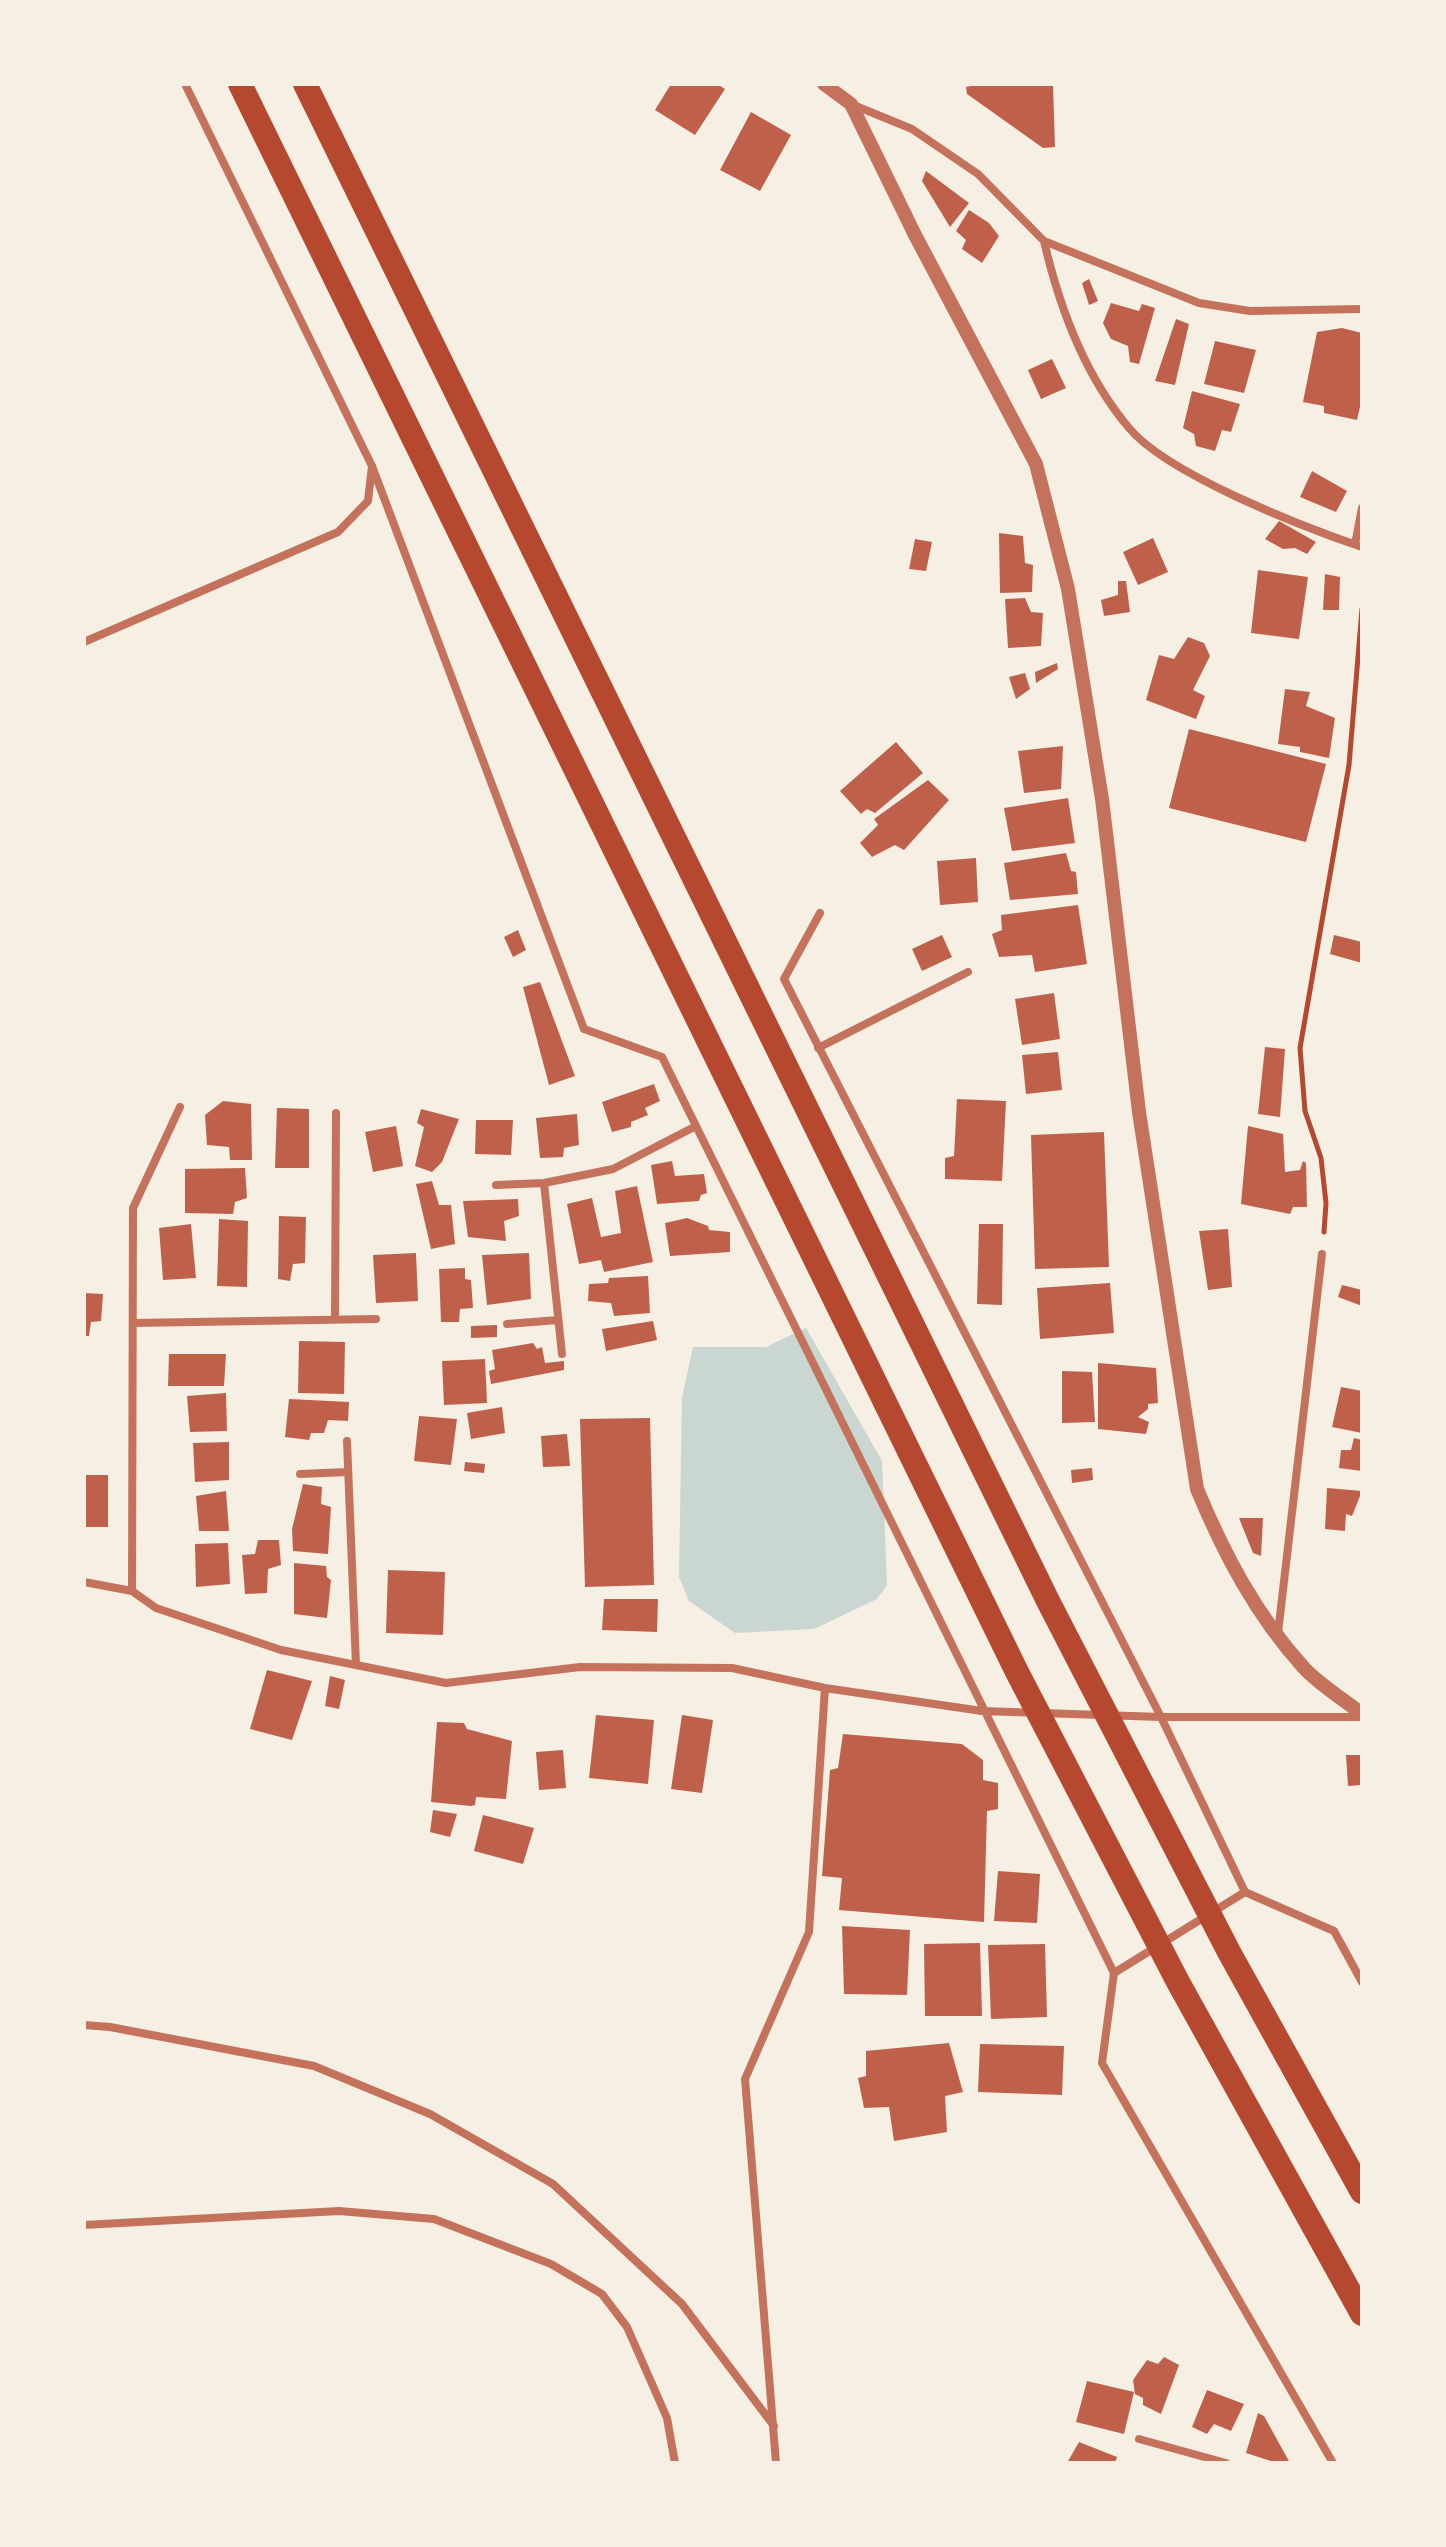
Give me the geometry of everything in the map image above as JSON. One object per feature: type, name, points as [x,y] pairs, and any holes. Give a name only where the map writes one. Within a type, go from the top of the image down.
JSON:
[{"type":"highway","points":[[240,84],[1017,1672],[1178,1982],[1362,2314]]},
{"type":"highway","points":[[305,84],[1048,1601],[1229,1952],[1362,2192]]},
{"type":"street","points":[[185,84],[372,466],[584,1029],[662,1057],[982,1711],[1114,1973],[1102,2063],[1333,2463]]},
{"type":"street","points":[[824,84],[851,104],[912,129],[978,174],[1044,241],[1199,303],[1250,311],[1362,309]]},
{"type":"street","points":[[851,104],[915,235],[1036,464],[1068,589],[1102,799],[1139,1112],[1197,1489],[1242,1584],[1278,1634],[1306,1670],[1362,1716]]},
{"type":"street","points":[[1044,241],[1055,287],[1098,386],[1131,431],[1195,477],[1358,545],[1362,508]]},
{"type":"street","points":[[84,642],[338,532],[368,501],[372,466]]},
{"type":"street","points":[[820,913],[784,979],[1161,1717],[1245,1892],[1334,1931],[1362,1982]]},
{"type":"street","points":[[818,1048],[968,972]]},
{"type":"street","points":[[132,1591],[133,1208],[180,1107]]},
{"type":"street","points":[[335,1320],[336,1113]]},
{"type":"street","points":[[496,1185],[544,1183],[613,1169],[696,1126]]},
{"type":"street","points":[[544,1183],[562,1354]]},
{"type":"street","points":[[1278,1634],[1322,1254]]},
{"type":"street","points":[[133,1323],[376,1319]]},
{"type":"street","points":[[507,1324],[558,1320]]},
{"type":"street","points":[[347,1441],[356,1665]]},
{"type":"street","points":[[300,1474],[347,1472]]},
{"type":"street","points":[[84,1582],[132,1591],[156,1608],[267,1645],[446,1683],[580,1667],[732,1668],[825,1688],[982,1711],[1161,1717],[1362,1716]]},
{"type":"street","points":[[776,2463],[745,2079],[809,1932],[825,1688]]},
{"type":"street","points":[[1114,1973],[1245,1892]]},
{"type":"street","points":[[84,2025],[110,2027],[314,2066],[430,2114],[553,2184],[682,2304],[774,2426]]},
{"type":"street","points":[[84,2225],[355,2212],[434,2219],[551,2264],[602,2294],[627,2327],[667,2418],[675,2463]]},
{"type":"street","points":[[1139,2439],[1226,2463]]},
{"type":"path","points":[[1322,1254],[1324,1188],[1321,1158],[1305,1111],[1300,1048],[1349,765],[1362,609]]},
{"type":"shaded area","points":[[806,1328],[882,1461],[887,1585],[877,1599],[814,1629],[735,1633],[689,1601],[679,1577],[682,1398],[693,1347],[766,1347]]},
{"type":"building","points":[[671,84],[717,84],[725,89],[695,135],[655,110]]},
{"type":"building","points":[[980,84],[1053,84],[1055,147],[1043,148],[967,94],[966,87]]},
{"type":"building","points":[[751,112],[791,135],[760,191],[720,170]]},
{"type":"building","points":[[926,171],[969,203],[950,227],[922,181]]},
{"type":"building","points":[[969,210],[989,223],[999,236],[982,263],[962,249],[966,240],[956,231]]},
{"type":"building","points":[[1089,279],[1098,301],[1089,305],[1082,283]]},
{"type":"building","points":[[1111,303],[1139,311],[1142,304],[1155,308],[1139,364],[1130,362],[1128,346],[1111,339],[1103,323]]},
{"type":"building","points":[[1176,319],[1189,324],[1175,385],[1155,381]]},
{"type":"building","points":[[1342,328],[1362,333],[1362,398],[1357,420],[1324,413],[1324,406],[1303,402],[1317,332]]},
{"type":"building","points":[[1215,341],[1256,350],[1244,393],[1204,384]]},
{"type":"building","points":[[1052,359],[1066,388],[1041,399],[1028,370]]},
{"type":"building","points":[[1192,391],[1240,404],[1231,432],[1222,430],[1215,451],[1196,446],[1194,434],[1183,428]]},
{"type":"building","points":[[1312,471],[1347,491],[1336,512],[1300,497]]},
{"type":"building","points":[[1279,521],[1316,542],[1307,554],[1295,548],[1283,549],[1265,539]]},
{"type":"building","points":[[999,533],[1023,536],[1025,563],[1033,565],[1032,592],[1000,593]]},
{"type":"building","points":[[1153,538],[1168,572],[1138,585],[1123,552]]},
{"type":"building","points":[[915,539],[932,542],[926,571],[909,569]]},
{"type":"building","points":[[1258,570],[1308,577],[1299,639],[1251,633]]},
{"type":"building","points":[[1325,574],[1340,577],[1339,610],[1323,610]]},
{"type":"building","points":[[1118,581],[1126,581],[1130,612],[1104,616],[1101,600],[1118,595]]},
{"type":"building","points":[[1025,598],[1031,612],[1043,613],[1041,646],[1008,648],[1005,599]]},
{"type":"building","points":[[1188,637],[1204,643],[1210,656],[1193,690],[1205,696],[1196,719],[1146,700],[1159,655],[1174,659]]},
{"type":"building","points":[[1057,663],[1058,669],[1036,683],[1035,672]]},
{"type":"building","points":[[1025,673],[1030,689],[1016,699],[1009,677]]},
{"type":"building","points":[[1285,689],[1310,692],[1306,706],[1335,718],[1329,758],[1300,752],[1300,747],[1278,744]]},
{"type":"building","points":[[1189,729],[1326,764],[1306,842],[1169,808]]},
{"type":"building","points":[[896,742],[923,773],[875,813],[867,809],[861,814],[840,791]]},
{"type":"building","points":[[1063,746],[1061,789],[1024,793],[1018,751]]},
{"type":"building","points":[[928,780],[949,800],[904,850],[895,845],[872,857],[860,843],[878,825],[874,819]]},
{"type":"building","points":[[1068,798],[1075,843],[1012,851],[1004,808]]},
{"type":"building","points":[[1066,853],[1071,871],[1076,872],[1078,894],[1010,900],[1004,863]]},
{"type":"building","points":[[976,858],[978,902],[940,905],[937,861]]},
{"type":"building","points":[[1078,905],[1087,964],[1035,972],[1032,955],[999,957],[992,934],[1002,930],[1001,915]]},
{"type":"building","points":[[518,930],[526,950],[513,957],[504,937]]},
{"type":"building","points":[[942,935],[952,957],[922,971],[912,949]]},
{"type":"building","points":[[1334,935],[1362,942],[1362,963],[1330,954]]},
{"type":"building","points":[[540,982],[575,1076],[549,1085],[523,987]]},
{"type":"building","points":[[1054,993],[1060,1039],[1022,1045],[1015,999]]},
{"type":"building","points":[[1265,1047],[1285,1049],[1280,1117],[1258,1114]]},
{"type":"building","points":[[1058,1052],[1062,1090],[1026,1094],[1022,1055]]},
{"type":"building","points":[[654,1084],[660,1101],[645,1108],[648,1115],[631,1122],[631,1127],[612,1132],[602,1102]]},
{"type":"building","points":[[957,1099],[1006,1101],[1002,1181],[945,1179],[945,1158],[954,1156]]},
{"type":"building","points":[[223,1101],[251,1104],[252,1160],[230,1160],[229,1147],[207,1145],[205,1115]]},
{"type":"building","points":[[277,1108],[309,1109],[309,1168],[275,1168]]},
{"type":"building","points":[[421,1109],[459,1119],[442,1162],[432,1172],[415,1166],[424,1127],[417,1123]]},
{"type":"building","points":[[577,1114],[579,1145],[564,1148],[563,1157],[540,1158],[536,1118]]},
{"type":"building","points":[[476,1120],[513,1120],[511,1155],[475,1154]]},
{"type":"building","points":[[396,1126],[403,1166],[373,1172],[365,1132]]},
{"type":"building","points":[[1248,1126],[1283,1134],[1285,1172],[1300,1170],[1303,1161],[1306,1163],[1307,1207],[1293,1207],[1290,1214],[1241,1204]]},
{"type":"building","points":[[1104,1132],[1109,1267],[1035,1269],[1031,1135]]},
{"type":"building","points":[[672,1161],[675,1176],[704,1174],[707,1193],[701,1195],[699,1201],[657,1204],[651,1165]]},
{"type":"building","points":[[245,1168],[247,1198],[235,1202],[233,1214],[185,1213],[185,1169]]},
{"type":"building","points":[[432,1181],[439,1205],[451,1205],[455,1244],[431,1249],[416,1184]]},
{"type":"building","points":[[637,1186],[653,1262],[604,1272],[601,1260],[579,1264],[567,1204],[592,1198],[601,1237],[621,1233],[615,1191]]},
{"type":"building","points":[[518,1199],[519,1216],[504,1221],[506,1241],[468,1237],[463,1201]]},
{"type":"building","points":[[279,1216],[306,1217],[305,1263],[293,1264],[290,1281],[278,1279]]},
{"type":"building","points":[[687,1218],[708,1226],[709,1230],[730,1232],[730,1252],[670,1256],[665,1223]]},
{"type":"building","points":[[219,1219],[248,1221],[247,1287],[217,1286]]},
{"type":"building","points":[[191,1224],[196,1278],[163,1280],[159,1228]]},
{"type":"building","points":[[979,1224],[1003,1224],[1002,1305],[977,1304]]},
{"type":"building","points":[[1228,1229],[1232,1287],[1208,1290],[1199,1231]]},
{"type":"building","points":[[416,1253],[418,1301],[376,1303],[373,1255]]},
{"type":"building","points":[[529,1253],[531,1299],[487,1305],[482,1255]]},
{"type":"building","points":[[465,1268],[465,1279],[471,1280],[473,1308],[460,1309],[459,1322],[441,1322],[439,1269]]},
{"type":"building","points":[[648,1276],[650,1313],[614,1316],[611,1303],[588,1301],[589,1284],[608,1283],[609,1278]]},
{"type":"building","points":[[1110,1283],[1114,1333],[1040,1339],[1037,1288]]},
{"type":"building","points":[[1342,1285],[1362,1290],[1362,1306],[1338,1297]]},
{"type":"building","points":[[84,1293],[103,1294],[101,1321],[91,1322],[89,1336],[84,1336]]},
{"type":"building","points":[[653,1321],[657,1340],[606,1351],[602,1329]]},
{"type":"building","points":[[497,1325],[497,1337],[471,1338],[471,1326]]},
{"type":"building","points":[[299,1341],[345,1342],[344,1394],[298,1393]]},
{"type":"building","points":[[533,1343],[537,1349],[542,1347],[545,1363],[564,1361],[564,1370],[491,1384],[489,1371],[495,1369],[492,1350]]},
{"type":"building","points":[[169,1354],[226,1354],[224,1386],[168,1386]]},
{"type":"building","points":[[485,1359],[487,1403],[444,1405],[442,1361]]},
{"type":"building","points":[[1098,1363],[1156,1368],[1158,1403],[1148,1404],[1148,1409],[1138,1417],[1149,1422],[1146,1434],[1098,1429]]},
{"type":"building","points":[[1062,1371],[1092,1372],[1095,1422],[1062,1423]]},
{"type":"building","points":[[1341,1387],[1362,1391],[1362,1433],[1332,1427]]},
{"type":"building","points":[[226,1393],[227,1431],[190,1432],[187,1396]]},
{"type":"building","points":[[289,1399],[349,1402],[348,1421],[328,1420],[324,1433],[311,1433],[309,1440],[285,1437]]},
{"type":"building","points":[[502,1407],[505,1433],[471,1439],[467,1413]]},
{"type":"building","points":[[419,1416],[457,1419],[451,1465],[414,1461]]},
{"type":"building","points":[[650,1418],[654,1585],[585,1587],[580,1419]]},
{"type":"building","points":[[567,1434],[570,1466],[543,1467],[541,1436]]},
{"type":"building","points":[[1354,1438],[1362,1440],[1362,1471],[1339,1468],[1341,1450],[1351,1450]]},
{"type":"building","points":[[229,1442],[229,1480],[195,1482],[193,1443]]},
{"type":"building","points":[[465,1462],[485,1464],[484,1473],[464,1471]]},
{"type":"building","points":[[1092,1468],[1093,1480],[1072,1483],[1071,1470]]},
{"type":"building","points":[[84,1475],[108,1475],[108,1527],[84,1527]]},
{"type":"building","points":[[303,1484],[322,1487],[321,1504],[331,1507],[328,1554],[293,1551],[292,1529]]},
{"type":"building","points":[[1327,1488],[1362,1491],[1352,1516],[1346,1514],[1345,1531],[1325,1529]]},
{"type":"building","points":[[226,1491],[229,1531],[199,1531],[196,1496]]},
{"type":"building","points":[[1239,1518],[1263,1518],[1261,1556],[1253,1553]]},
{"type":"building","points":[[258,1540],[279,1540],[281,1565],[268,1569],[267,1593],[245,1594],[242,1555],[255,1554]]},
{"type":"building","points":[[228,1543],[230,1584],[196,1587],[195,1544]]},
{"type":"building","points":[[294,1563],[326,1566],[327,1577],[331,1580],[327,1618],[294,1614]]},
{"type":"building","points":[[388,1570],[445,1572],[443,1635],[386,1633]]},
{"type":"building","points":[[604,1599],[658,1599],[657,1632],[602,1630]]},
{"type":"building","points":[[267,1670],[312,1681],[292,1740],[250,1729]]},
{"type":"building","points":[[330,1676],[345,1680],[339,1709],[325,1706]]},
{"type":"building","points":[[596,1715],[654,1720],[648,1784],[589,1778]]},
{"type":"building","points":[[682,1715],[713,1720],[702,1793],[671,1789]]},
{"type":"building","points":[[437,1722],[464,1723],[467,1729],[512,1741],[506,1799],[476,1797],[475,1805],[471,1806],[431,1802]]},
{"type":"building","points":[[843,1734],[962,1744],[983,1760],[983,1780],[998,1783],[998,1809],[987,1811],[984,1922],[839,1910],[842,1878],[822,1876],[830,1770],[838,1768]]},
{"type":"building","points":[[563,1750],[566,1788],[539,1790],[536,1752]]},
{"type":"building","points":[[1346,1755],[1362,1755],[1362,1785],[1348,1786]]},
{"type":"building","points":[[433,1810],[457,1814],[450,1837],[430,1832]]},
{"type":"building","points":[[483,1815],[534,1828],[523,1864],[474,1851]]},
{"type":"building","points":[[998,1871],[1040,1874],[1037,1923],[994,1921]]},
{"type":"building","points":[[842,1926],[910,1930],[907,1995],[844,1994]]},
{"type":"building","points":[[980,1943],[982,2016],[925,2016],[924,1944]]},
{"type":"building","points":[[1045,1944],[1047,2017],[991,2019],[988,1945]]},
{"type":"building","points":[[949,2043],[963,2092],[945,2096],[947,2132],[894,2141],[889,2107],[864,2108],[858,2078],[866,2076],[866,2051]]},
{"type":"building","points":[[980,2044],[1064,2046],[1062,2095],[978,2092]]},
{"type":"building","points":[[1164,2357],[1179,2365],[1161,2414],[1143,2405],[1143,2398],[1135,2394],[1133,2380],[1147,2360],[1158,2364]]},
{"type":"building","points":[[1087,2381],[1134,2392],[1124,2434],[1076,2422]]},
{"type":"building","points":[[1207,2390],[1244,2404],[1231,2431],[1214,2424],[1207,2434],[1192,2427]]},
{"type":"building","points":[[1258,2413],[1264,2416],[1290,2463],[1277,2463],[1246,2453]]},
{"type":"building","points":[[1079,2442],[1117,2457],[1115,2463],[1067,2463]]}]
